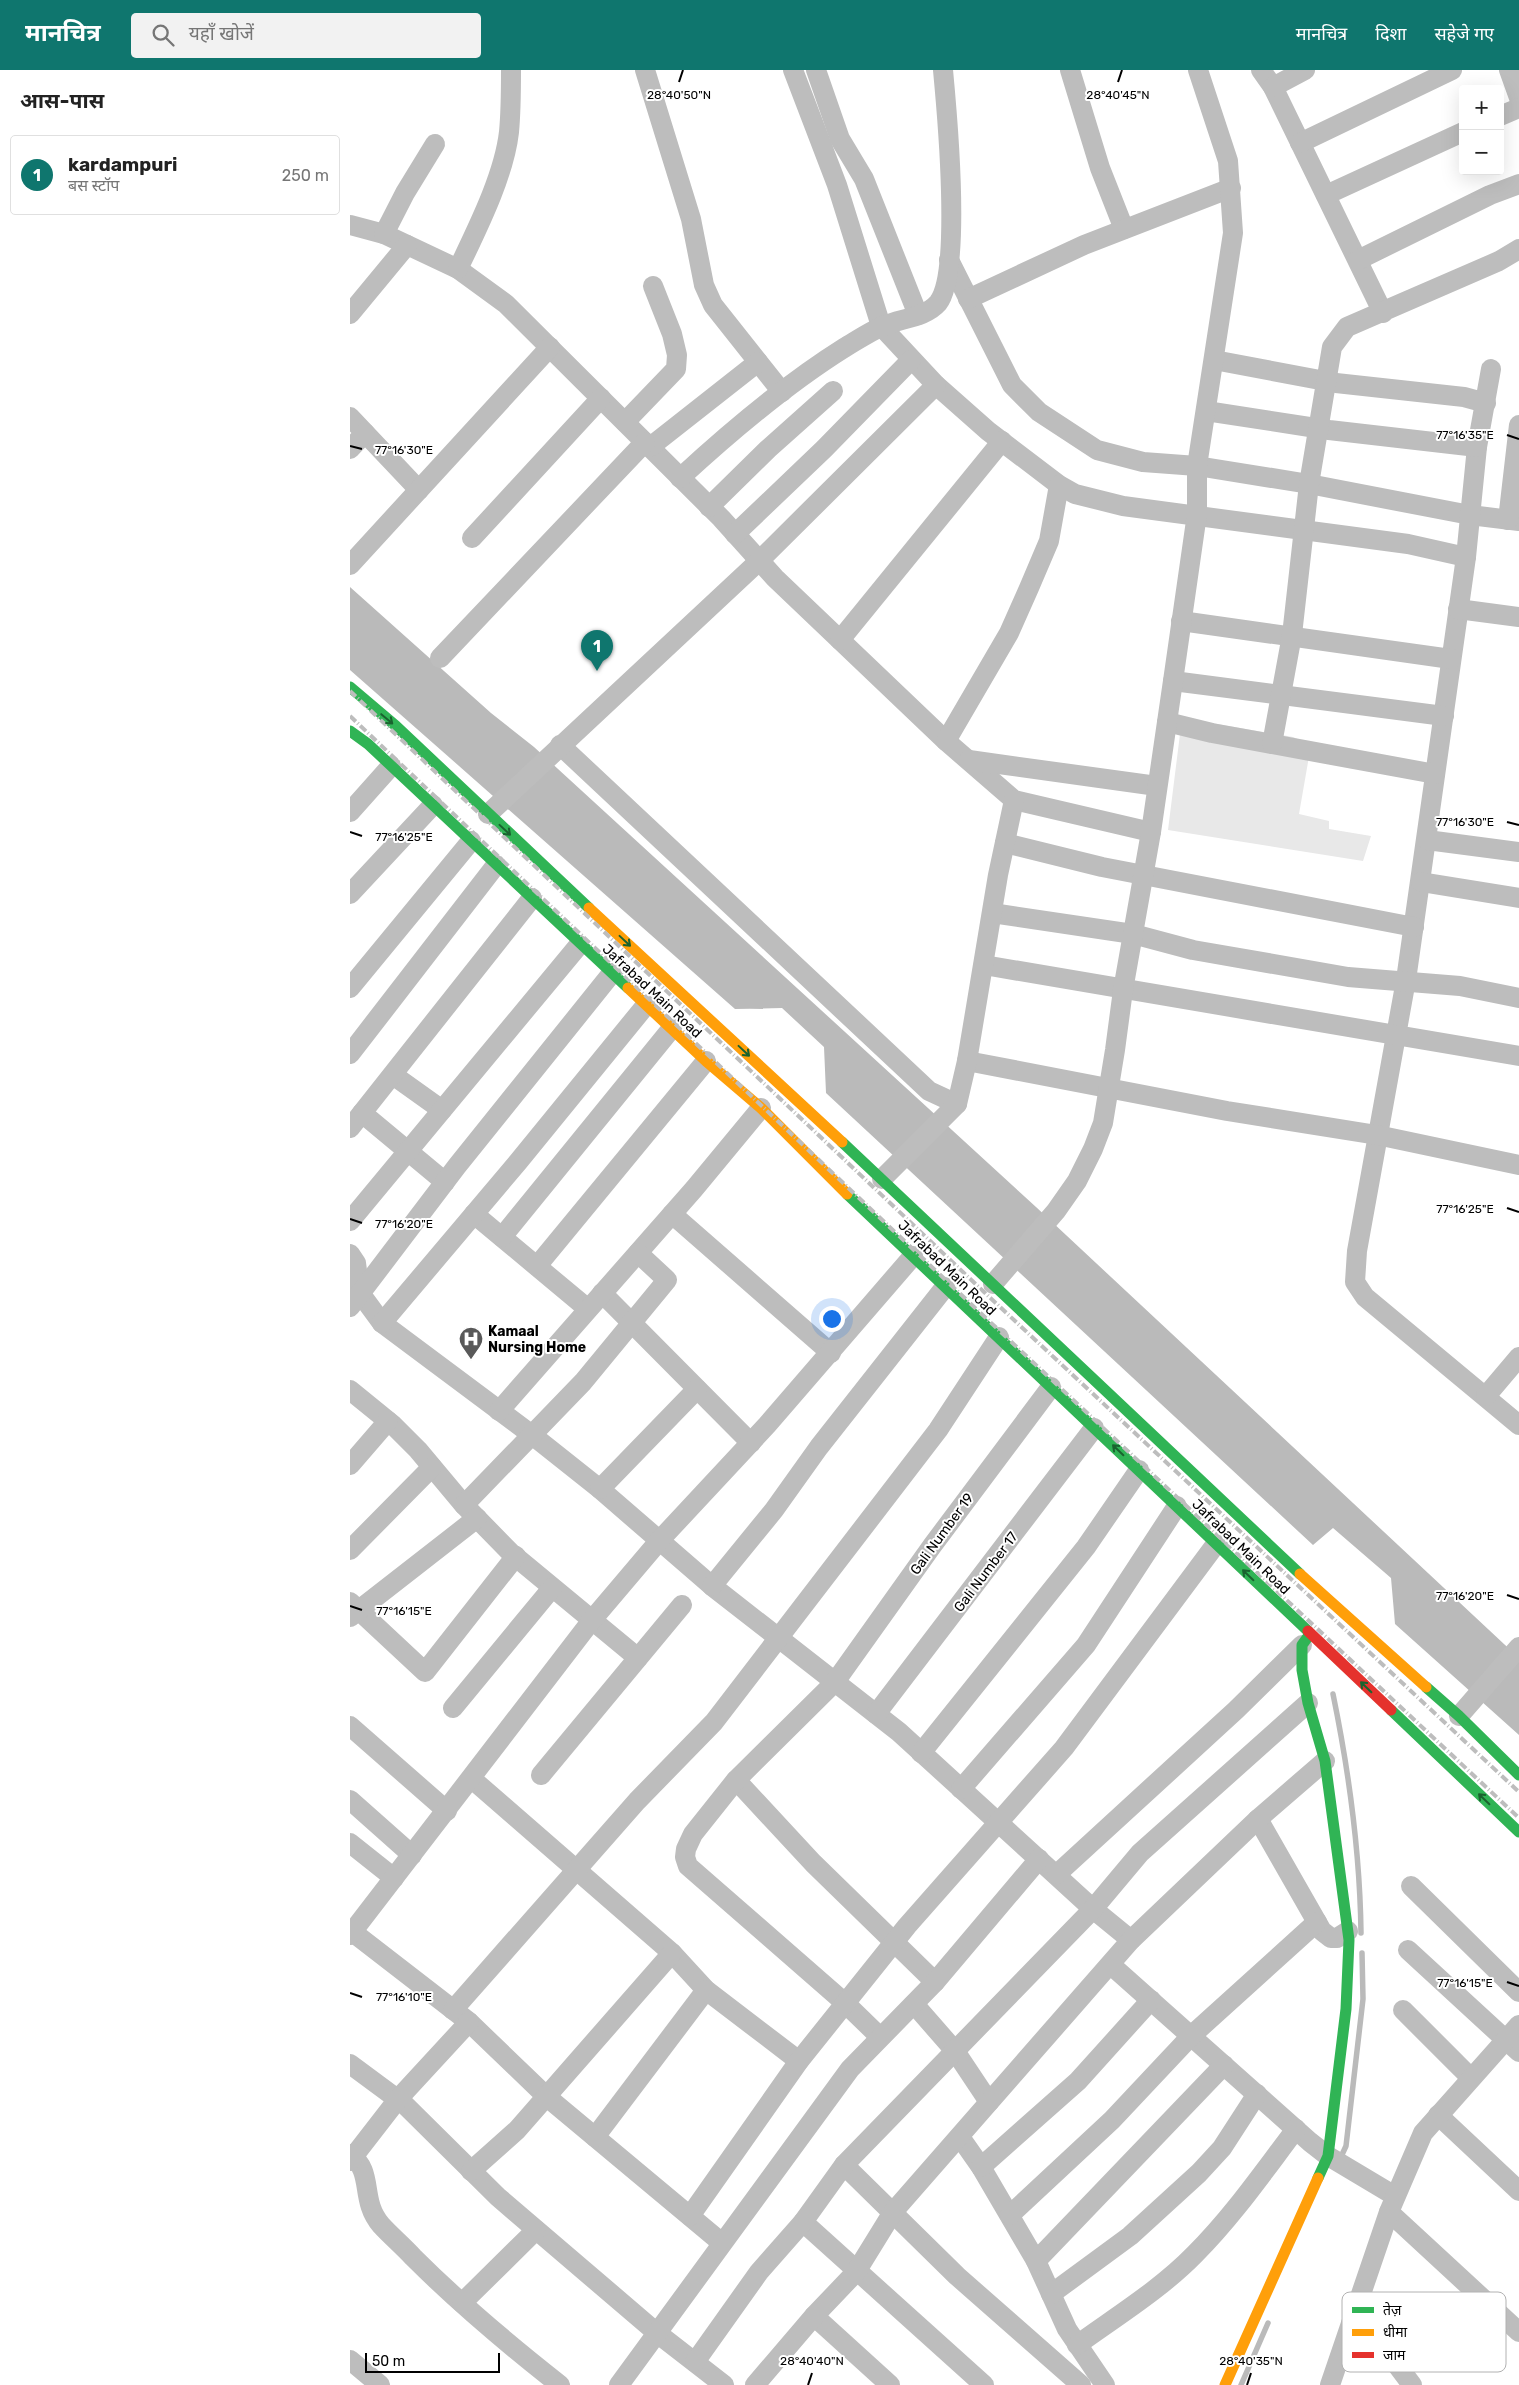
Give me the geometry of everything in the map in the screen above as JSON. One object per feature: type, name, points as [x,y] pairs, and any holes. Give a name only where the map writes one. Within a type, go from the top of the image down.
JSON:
[{"type":"main road","name":"Jafrabad Main Road","points":[[350,687],[396,726],[488,814],[882,1179],[998,1278],[1342,1614],[1464,1709],[1519,1775]]},
{"type":"main road","name":"Jafrabad Main Road","points":[[350,731],[391,766],[532,898],[579,945],[612,973],[706,1061],[761,1108],[808,1156],[1177,1506],[1216,1544],[1306,1639],[1519,1832]]},
{"type":"main road","points":[[1225,2385],[1336,2160],[1349,1978],[1348,1931],[1325,1761],[1308,1703],[1302,1670],[1306,1639]]},
{"type":"street","points":[[458,269],[480,224],[498,175],[509,133],[512,70]]},
{"type":"street","points":[[645,70],[691,219],[704,285],[713,305],[782,392]]},
{"type":"street","points":[[793,70],[837,185],[881,326],[936,385],[1002,441],[1059,485],[1074,494],[1123,506],[1197,514],[1408,544],[1466,557]]},
{"type":"street","points":[[816,70],[840,139],[864,178],[918,315]]},
{"type":"street","points":[[680,478],[729,432],[827,359],[881,326],[928,312],[939,302],[947,282],[951,221],[948,132],[942,70]]},
{"type":"street","points":[[1070,70],[1100,168],[1124,229]]},
{"type":"street","points":[[998,1278],[1056,1211],[1077,1181],[1093,1149],[1103,1123],[1123,990],[1144,874],[1168,722],[1197,514],[1197,466],[1233,233],[1228,161],[1198,70]]},
{"type":"street","points":[[1261,70],[1273,87],[1384,312]]},
{"type":"street","points":[[1273,87],[1305,70]]},
{"type":"street","points":[[1300,143],[1452,70]]},
{"type":"street","points":[[1509,70],[1519,98]]},
{"type":"street","points":[[1504,114],[1519,108]]},
{"type":"street","points":[[1326,195],[1459,134]]},
{"type":"street","points":[[384,234],[405,192],[435,144]]},
{"type":"street","points":[[1358,260],[1490,195],[1519,184]]},
{"type":"street","points":[[968,299],[1084,245],[1231,188]]},
{"type":"street","points":[[350,225],[384,234],[458,269],[506,304],[709,507],[758,562],[946,740],[1014,800],[1151,832]]},
{"type":"street","points":[[350,314],[407,245]]},
{"type":"street","points":[[1272,744],[1292,635],[1309,484],[1332,347],[1347,327],[1499,261],[1519,249]]},
{"type":"street","points":[[949,260],[1012,385],[1039,412],[1097,450],[1143,462],[1197,466],[1309,484],[1470,515],[1514,521],[1519,425]]},
{"type":"street","points":[[625,422],[676,369],[677,355],[672,334],[653,286]]},
{"type":"street","points":[[350,565],[550,347]]},
{"type":"street","points":[[735,534],[824,449],[911,360]]},
{"type":"street","points":[[1214,360],[1326,381],[1464,397],[1486,403]]},
{"type":"street","points":[[440,658],[647,445],[758,362]]},
{"type":"street","points":[[1491,369],[1478,447],[1466,557],[1434,774],[1427,840],[1406,980],[1357,1251],[1355,1282],[1365,1297],[1519,1425]]},
{"type":"street","points":[[488,814],[758,562],[936,385]]},
{"type":"street","points":[[709,507],[768,449],[833,391]]},
{"type":"street","points":[[472,538],[601,398]]},
{"type":"street","points":[[1206,411],[1319,428],[1478,447]]},
{"type":"street","points":[[350,417],[419,490]]},
{"type":"street","points":[[350,449],[365,433]]},
{"type":"street","points":[[840,640],[1002,441]]},
{"type":"street","points":[[946,740],[1004,641],[1029,588],[1049,541],[1059,485]]},
{"type":"street","points":[[1458,609],[1519,617]]},
{"type":"street","points":[[1181,621],[1292,635],[1452,660]]},
{"type":"street","points":[[1173,681],[1444,716]]},
{"type":"street","points":[[1168,722],[1212,733],[1434,774]]},
{"type":"street","points":[[560,745],[929,1091],[957,1104]]},
{"type":"street","points":[[969,760],[1157,786]]},
{"type":"street","points":[[350,812],[391,766]]},
{"type":"street","points":[[882,1179],[957,1104],[967,1061],[992,913],[1014,800]]},
{"type":"street","points":[[350,894],[433,806]]},
{"type":"street","points":[[1427,840],[1519,852]]},
{"type":"street","points":[[350,988],[471,841]]},
{"type":"street","points":[[1005,842],[1102,867],[1414,927]]},
{"type":"street","points":[[350,1054],[496,865]]},
{"type":"street","points":[[1420,882],[1519,898]]},
{"type":"street","points":[[445,1182],[409,1150],[356,1121],[532,898]]},
{"type":"street","points":[[992,913],[1133,934],[1193,950],[1348,977],[1406,980],[1460,986],[1519,998]]},
{"type":"street","points":[[350,1221],[579,945]]},
{"type":"street","points":[[984,965],[1519,1056]]},
{"type":"street","points":[[355,1300],[445,1182],[612,973]]},
{"type":"street","points":[[382,1323],[646,1005]]},
{"type":"street","points":[[502,1237],[672,1028]]},
{"type":"street","points":[[537,1266],[706,1061]]},
{"type":"street","points":[[967,1061],[1227,1111],[1377,1135],[1519,1165]]},
{"type":"street","points":[[393,1074],[442,1110]]},
{"type":"street","points":[[499,1411],[672,1214],[761,1108]]},
{"type":"street","points":[[474,1214],[588,1309]]},
{"type":"street","points":[[672,1214],[831,1353]]},
{"type":"street","points":[[516,1556],[425,1672],[353,1610],[471,1511],[532,1435],[583,1382],[667,1280],[638,1253]]},
{"type":"street","points":[[350,1254],[356,1263],[355,1300]]},
{"type":"street","points":[[722,2243],[547,2097],[461,2016],[351,1932],[447,1812],[592,1620],[659,1541],[751,1443],[831,1353],[913,1256]]},
{"type":"street","points":[[712,1586],[774,1510],[819,1447],[945,1287]]},
{"type":"street","points":[[602,1293],[633,1322],[751,1443]]},
{"type":"street","points":[[355,1300],[382,1323],[532,1435],[600,1489],[712,1586],[876,1714],[1131,1940]]},
{"type":"street","points":[[560,2385],[497,2335],[435,2280],[380,2224],[371,2211],[367,2197],[366,2178],[361,2166],[351,2157],[577,1871],[637,1801],[714,1722],[938,1430],[999,1338]]},
{"type":"street","points":[[1486,1396],[1519,1356]]},
{"type":"street","name":"Gali Number 19","points":[[880,2038],[845,2003],[688,1866],[685,1857],[688,1842],[736,1780],[836,1682],[932,1546],[1051,1387]]},
{"type":"street","points":[[600,1489],[697,1388]]},
{"type":"street","points":[[350,1390],[388,1421],[418,1450],[471,1511],[516,1556],[638,1658]]},
{"type":"street","points":[[350,1466],[388,1421]]},
{"type":"street","name":"Gali Number 17","points":[[876,1714],[1094,1428]]},
{"type":"street","points":[[350,1550],[432,1467]]},
{"type":"street","points":[[921,1753],[1086,1547],[1139,1470]]},
{"type":"street","points":[[961,1789],[1086,1645],[1177,1506]]},
{"type":"street","points":[[690,2216],[799,2061],[894,1943],[998,1821],[1064,1748],[1216,1544]]},
{"type":"street","points":[[453,1708],[552,1588]]},
{"type":"street","points":[[541,1776],[682,1605]]},
{"type":"street","points":[[1057,1874],[1236,1710],[1306,1639]]},
{"type":"street","points":[[1464,1709],[1519,1647]]},
{"type":"street","points":[[695,2362],[759,2272],[803,2222],[844,2165],[1093,1908],[1140,1854],[1308,1703]]},
{"type":"street","points":[[350,1726],[447,1812]]},
{"type":"street","points":[[755,2385],[814,2316],[856,2272],[893,2212],[1131,1940],[1258,1819],[1325,1761]]},
{"type":"street","points":[[472,1779],[672,1953],[706,1990],[799,2061]]},
{"type":"street","points":[[736,1780],[813,1863],[935,1982]]},
{"type":"street","points":[[350,1800],[412,1855]]},
{"type":"street","points":[[1258,1819],[1322,1931],[1331,1938],[1337,1938],[1348,1931]]},
{"type":"street","points":[[350,1842],[394,1878]]},
{"type":"street","points":[[619,2385],[850,2069],[935,1982],[1039,1859]]},
{"type":"street","points":[[1411,1886],[1519,1992]]},
{"type":"street","points":[[1010,2215],[1112,2120],[1191,2036],[1317,1922]]},
{"type":"street","points":[[1362,2292],[1392,2204],[1423,2133],[1471,2078],[1515,2039],[1408,1950]]},
{"type":"street","points":[[471,2171],[517,2130],[672,1953]]},
{"type":"street","points":[[1111,1965],[1296,2129],[1392,2204],[1479,2292]]},
{"type":"street","points":[[596,2137],[706,1990]]},
{"type":"street","points":[[981,2167],[1078,2081],[1151,2000]]},
{"type":"street","points":[[914,2004],[955,2051],[989,2102]]},
{"type":"street","points":[[1403,2010],[1471,2078]]},
{"type":"street","points":[[350,2064],[398,2099],[498,2197],[536,2230],[657,2333],[724,2385]]},
{"type":"street","points":[[1036,2261],[1224,2065]]},
{"type":"street","points":[[1051,2294],[1130,2236],[1199,2173],[1222,2148],[1257,2094]]},
{"type":"street","points":[[1438,2115],[1519,2190]]},
{"type":"street","points":[[1077,2345],[1159,2285],[1195,2255],[1254,2185],[1296,2129]]},
{"type":"street","points":[[960,2137],[981,2167],[1036,2261],[1067,2329],[1105,2385]]},
{"type":"street","points":[[844,2165],[957,2276],[1081,2385]]},
{"type":"street","points":[[803,2222],[856,2272],[952,2354],[984,2385]]},
{"type":"street","points":[[462,2303],[536,2230]]},
{"type":"street","points":[[814,2316],[890,2385]]},
{"type":"street","points":[[1506,2319],[1519,2332]]},
{"type":"street","points":[[1330,2385],[1342,2350]]},
{"type":"street","points":[[350,2360],[380,2385]]},
{"type":"street","points":[[1402,2372],[1412,2385]]},
{"type":"shaded area","points":[[350,587],[491,713],[534,747],[1036,1207],[1519,1658],[1519,1735],[1395,1624],[1391,1578],[1333,1528],[1313,1545],[826,1093],[824,1047],[782,1008],[735,1009],[350,670]]},
{"type":"shaded area","points":[[1182,718],[1293,737],[1311,745],[1299,814],[1329,821],[1329,829],[1371,836],[1363,861],[1168,830]]},
{"type":"waterway","points":[[1333,1694],[1353,1813],[1361,1933]]},
{"type":"waterway","points":[[1340,2159],[1346,2146],[1363,1999],[1362,1953]]},
{"type":"waterway","points":[[1241,2385],[1268,2323]]},
{"type":"railway","points":[[350,691],[984,1292],[1519,1792]]},
{"type":"railway","points":[[350,716],[972,1305],[1519,1818]]},
{"type":"traffic: fast","points":[[350,687],[396,726],[589,908]]},
{"type":"traffic: fast","points":[[350,731],[368,744],[628,988]]},
{"type":"traffic: fast","points":[[842,1142],[1300,1574]]},
{"type":"traffic: fast","points":[[847,1194],[1308,1631]]},
{"type":"traffic: fast","points":[[1310,1634],[1302,1645],[1302,1670],[1308,1703],[1325,1761],[1349,1940],[1346,2009],[1328,2156],[1318,2178]]},
{"type":"traffic: fast","points":[[1426,1687],[1459,1716],[1519,1775]]},
{"type":"traffic: fast","points":[[1391,1710],[1519,1832]]},
{"type":"traffic: slow","points":[[589,908],[842,1142]]},
{"type":"traffic: slow","points":[[628,988],[706,1061],[761,1108],[847,1194]]},
{"type":"traffic: slow","points":[[1300,1574],[1426,1687]]},
{"type":"traffic: slow","points":[[1225,2385],[1318,2178]]},
{"type":"traffic: jam","points":[[1308,1631],[1391,1710]]},
{"type":"place","name":"kardampuri","points":[[597,671]]},
{"type":"place","name":"Kamaal Nursing Home","points":[[471,1360]]}]
